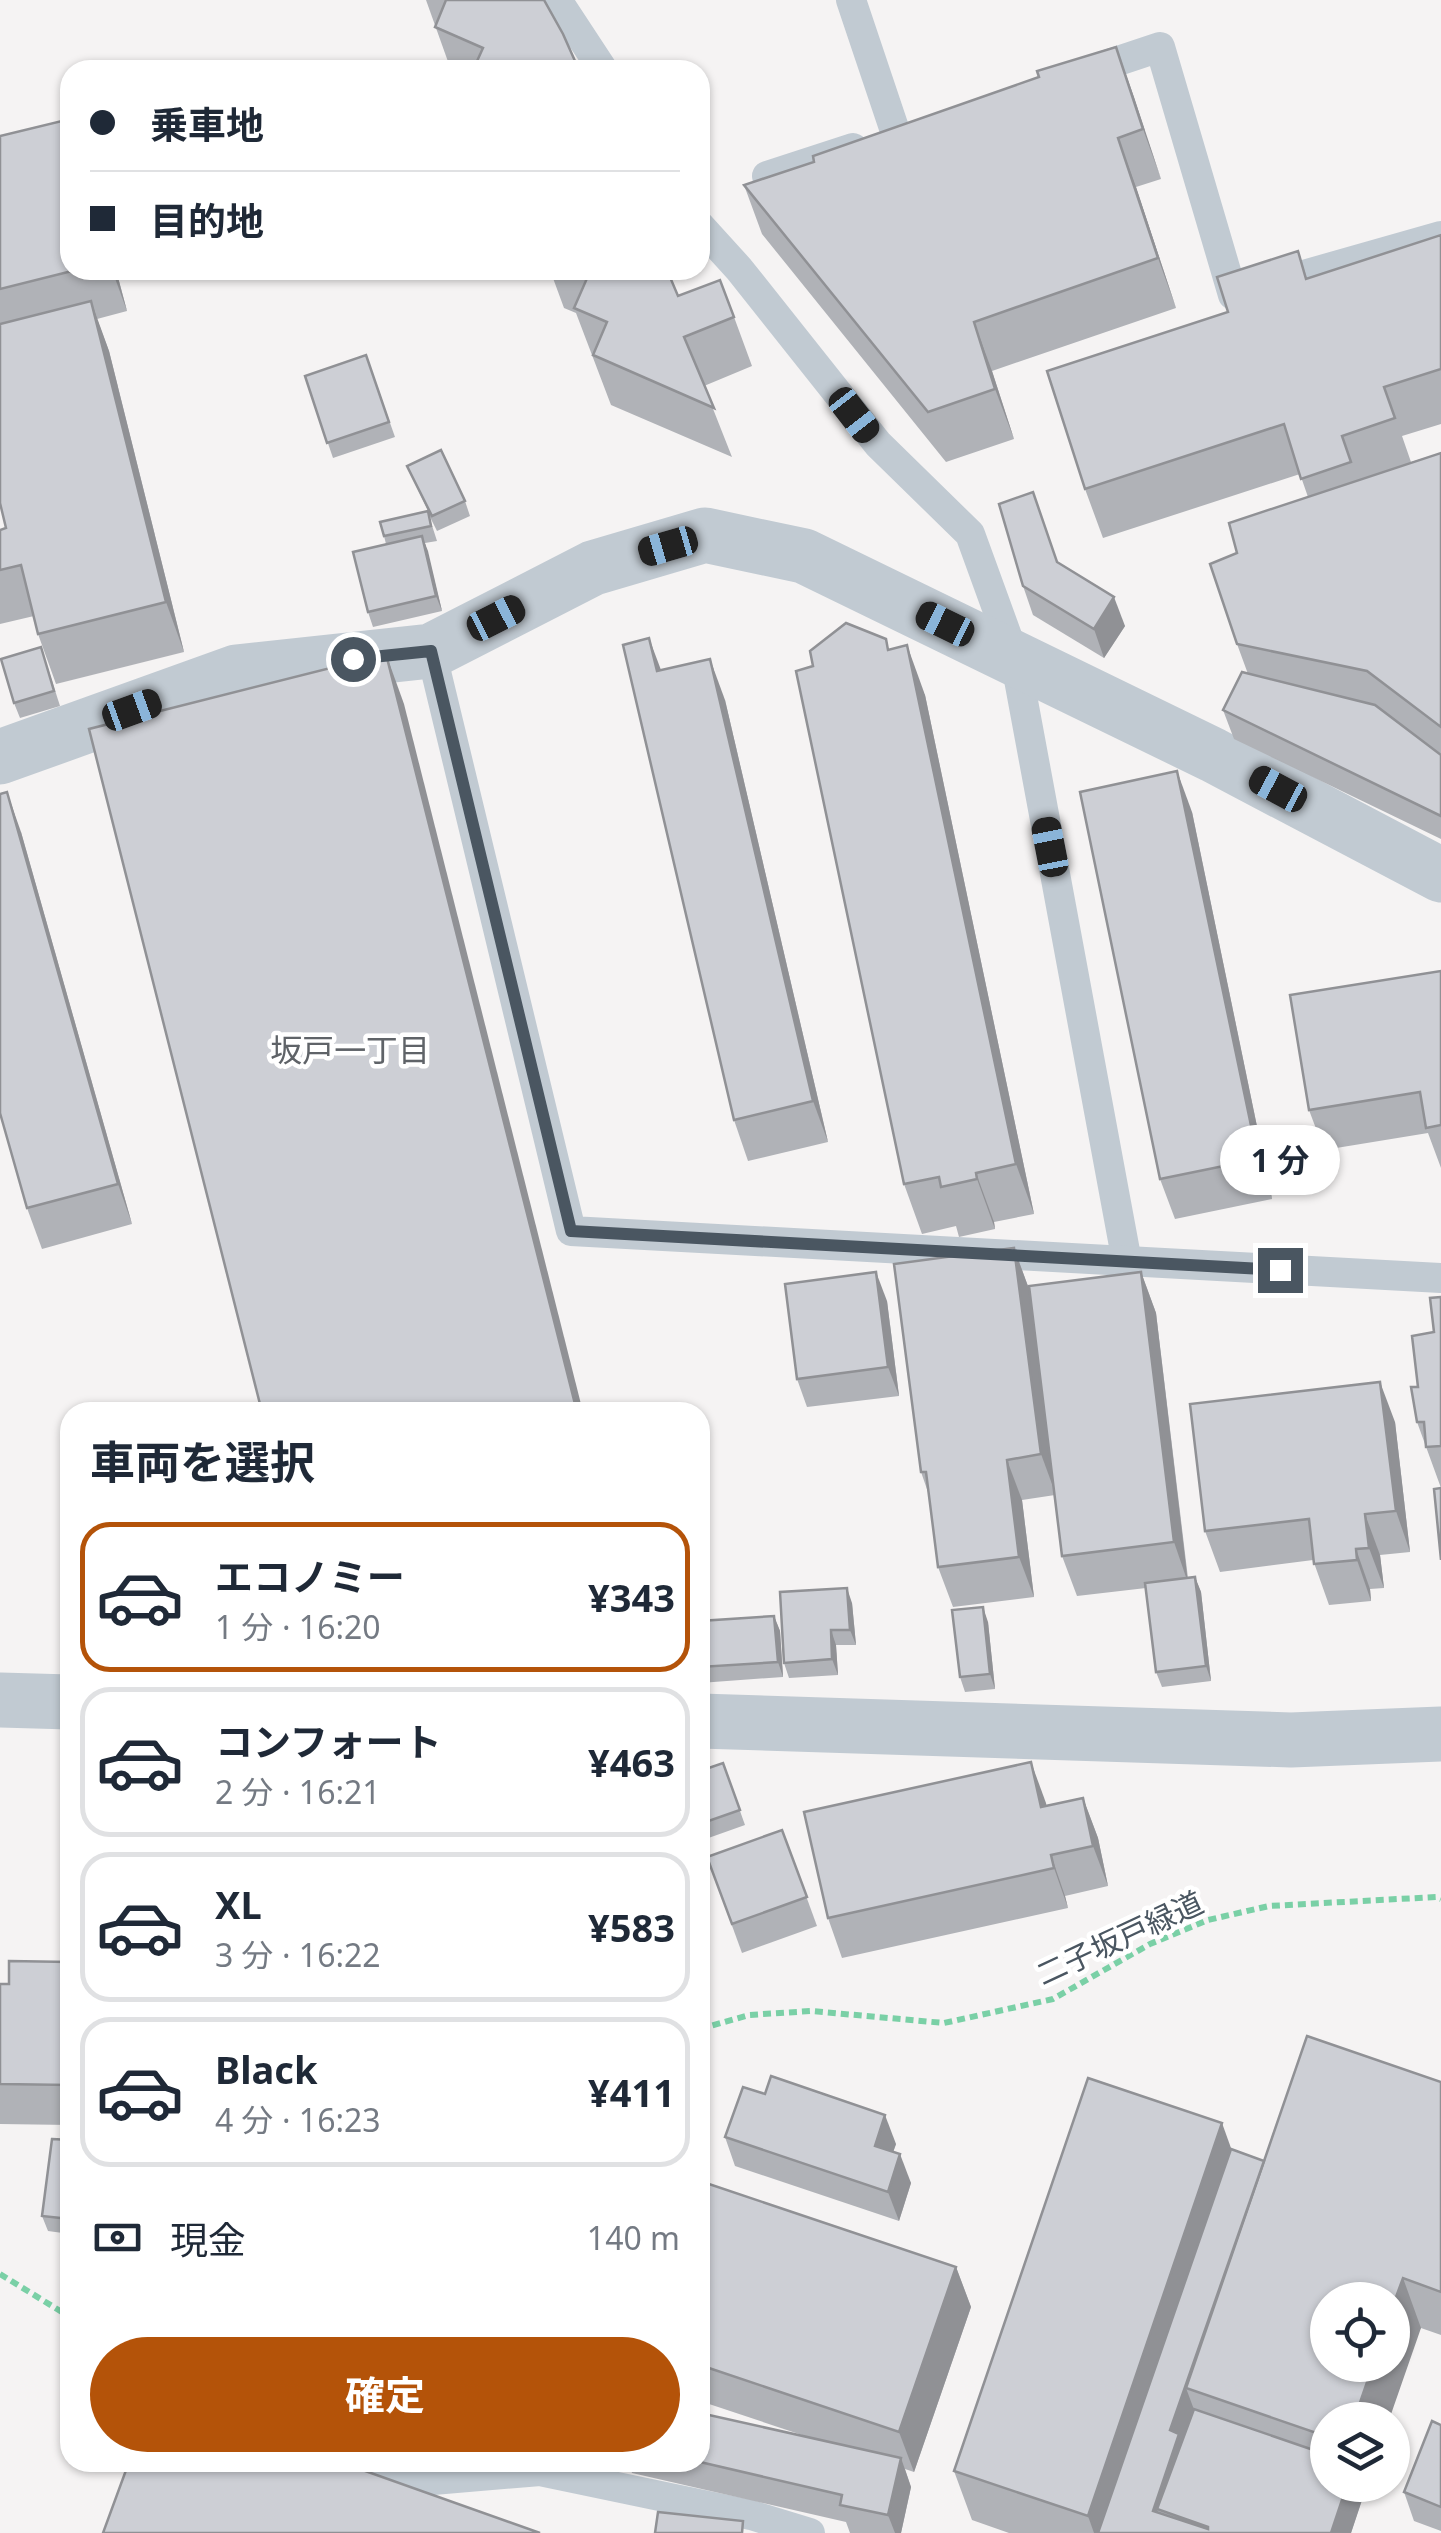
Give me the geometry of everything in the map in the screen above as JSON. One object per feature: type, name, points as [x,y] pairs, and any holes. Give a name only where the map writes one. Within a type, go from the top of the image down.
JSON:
[{"type":"street","points":[[0,757],[236,672],[431,651],[593,568],[705,536],[804,556],[1214,755],[1441,874]]},
{"type":"street","points":[[0,1700],[60,1702]]},
{"type":"street","points":[[710,1721],[1291,1740],[1441,1734]]},
{"type":"lane","points":[[557,0],[597,60]]},
{"type":"lane","points":[[767,176],[906,131],[851,0]]},
{"type":"lane","points":[[1047,84],[1160,47],[1232,295],[1441,236]]},
{"type":"lane","points":[[710,237],[878,444],[970,534],[1015,658],[1127,1262]]},
{"type":"lane","points":[[431,651],[571,1231],[1441,1278]]},
{"type":"lane","points":[[354,2472],[398,2483],[528,2472]]},
{"type":"lane","points":[[545,2472],[751,2515],[810,2533]]},
{"type":"path","name":"二子坂戸緑道","points":[[710,2027],[749,2016],[812,2011],[944,2023],[1052,1999],[1150,1944],[1208,1920],[1269,1906],[1441,1899]]},
{"type":"path","points":[[0,2274],[60,2310]]},
{"type":"building","points":[[446,0],[544,0],[575,60],[478,60],[483,48],[435,27]]},
{"type":"building","points":[[1116,47],[1143,129],[1118,138],[1158,258],[974,322],[995,389],[928,412],[744,185],[814,162],[813,156],[1039,77],[1037,71]]},
{"type":"building","points":[[60,121],[60,274],[0,289],[0,136]]},
{"type":"building","points":[[1441,235],[1441,369],[1384,387],[1395,418],[1342,436],[1351,462],[1301,479],[1284,424],[1085,489],[1047,371],[1228,312],[1217,277],[1298,251],[1306,279]]},
{"type":"building","points":[[586,280],[671,280],[678,296],[720,280],[734,317],[684,337],[714,408],[593,355],[607,322],[574,308]]},
{"type":"building","points":[[91,301],[166,602],[38,634],[21,565],[0,570],[0,530],[6,528],[0,503],[0,324]]},
{"type":"building","points":[[366,355],[389,422],[327,443],[305,376]]},
{"type":"building","points":[[441,450],[465,501],[432,516],[407,466]]},
{"type":"building","points":[[1441,453],[1441,727],[1367,671],[1237,644],[1210,564],[1237,553],[1229,523]]},
{"type":"building","points":[[1033,492],[1057,562],[1114,597],[1094,629],[1023,586],[999,504]]},
{"type":"building","points":[[428,511],[431,526],[384,536],[380,522]]},
{"type":"building","points":[[422,536],[436,596],[368,612],[353,552]]},
{"type":"building","points":[[846,623],[886,639],[888,650],[907,645],[1016,1164],[976,1173],[977,1179],[941,1187],[939,1177],[904,1184],[796,671],[813,666],[810,651]]},
{"type":"building","points":[[649,638],[657,671],[710,659],[813,1101],[734,1120],[623,645]]},
{"type":"building","points":[[41,647],[54,691],[14,703],[1,659]]},
{"type":"building","points":[[386,654],[574,1402],[259,1402],[89,729]]},
{"type":"building","points":[[1242,672],[1375,705],[1441,755],[1441,816],[1223,710]]},
{"type":"building","points":[[1177,771],[1258,1159],[1160,1179],[1080,792]]},
{"type":"building","points":[[7,792],[118,1184],[27,1208],[0,1113],[0,794]]},
{"type":"building","points":[[1441,971],[1441,1125],[1426,1128],[1420,1092],[1309,1110],[1290,995]]},
{"type":"building","points":[[1014,1248],[1041,1454],[1007,1460],[1019,1557],[938,1567],[926,1472],[921,1472],[894,1264]]},
{"type":"building","points":[[876,1272],[888,1367],[797,1379],[785,1284]]},
{"type":"building","points":[[1141,1272],[1174,1542],[1062,1556],[1029,1286]]},
{"type":"building","points":[[1441,1297],[1441,1446],[1426,1447],[1424,1422],[1417,1422],[1411,1387],[1418,1387],[1412,1336],[1434,1332],[1430,1298]]},
{"type":"building","points":[[1380,1382],[1396,1511],[1365,1514],[1369,1548],[1356,1549],[1357,1560],[1314,1564],[1309,1519],[1205,1531],[1190,1404]]},
{"type":"building","points":[[1441,1488],[1441,1560],[1434,1489]]},
{"type":"building","points":[[1195,1577],[1206,1666],[1156,1672],[1145,1583]]},
{"type":"building","points":[[847,1588],[850,1630],[831,1630],[832,1659],[784,1663],[780,1592]]},
{"type":"building","points":[[983,1607],[990,1674],[960,1677],[952,1610]]},
{"type":"building","points":[[774,1616],[778,1662],[710,1666],[710,1620]]},
{"type":"building","points":[[1031,1762],[1041,1807],[1083,1798],[1093,1846],[1051,1855],[1054,1868],[828,1918],[804,1812]]},
{"type":"building","points":[[723,1763],[740,1810],[710,1820],[710,1768]]},
{"type":"building","points":[[782,1830],[807,1897],[732,1924],[710,1856]]},
{"type":"building","points":[[9,1961],[60,1962],[60,2085],[0,2084],[0,1984],[9,1984]]},
{"type":"building","points":[[1307,2036],[1441,2082],[1441,2292],[1403,2278],[1402,2282],[1310,2282],[1310,2382],[1367,2382],[1360,2402],[1310,2402],[1310,2431],[1186,2388]]},
{"type":"building","points":[[771,2076],[885,2115],[875,2146],[900,2154],[888,2192],[725,2137],[743,2087],[765,2094]]},
{"type":"building","points":[[1088,2078],[1222,2123],[1088,2516],[954,2471]]},
{"type":"building","points":[[52,2139],[60,2139],[60,2218],[42,2216]]},
{"type":"building","points":[[1231,2149],[1264,2161],[1170,2430],[1179,2434],[1153,2511],[1208,2529],[1157,2509],[1194,2409],[1310,2449],[1310,2502],[1341,2502],[1331,2533],[1098,2533]]},
{"type":"building","points":[[710,2184],[956,2267],[899,2432],[710,2368]]},
{"type":"building","points":[[710,2415],[901,2458],[888,2515],[840,2505],[842,2495],[710,2464]]},
{"type":"building","points":[[1432,2421],[1441,2425],[1441,2507],[1410,2494],[1410,2477]]},
{"type":"building","points":[[125,2472],[368,2472],[540,2533],[103,2533]]},
{"type":"building","points":[[658,2512],[743,2521],[742,2533],[655,2533]]},
{"type":"district","name":"坂戸一丁目","points":[[350,1051]]},
{"type":"route","points":[[353,659],[431,651],[571,1231],[1280,1270]]}]
